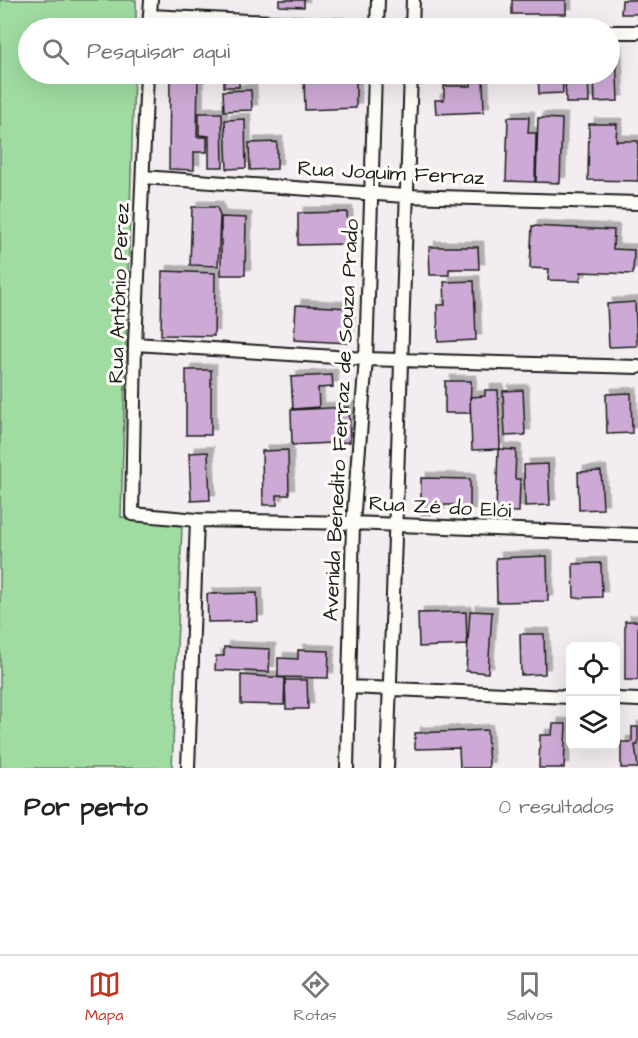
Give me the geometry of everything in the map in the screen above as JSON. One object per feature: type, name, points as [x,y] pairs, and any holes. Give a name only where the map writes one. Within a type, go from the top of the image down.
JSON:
[{"type":"street","points":[[149,18],[151,0]]},
{"type":"street","points":[[377,18],[378,0]]},
{"type":"street","points":[[412,18],[413,0]]},
{"type":"street","points":[[620,32],[638,32]]},
{"type":"street","name":"Rua Antônio Perez","points":[[132,514],[135,344],[147,84]]},
{"type":"street","name":"Avenida Benedito Ferraz de Souza Prado","points":[[347,768],[353,523],[366,359],[375,84]]},
{"type":"street","points":[[387,768],[411,84]]},
{"type":"street","name":"Rua Joquim Ferraz","points":[[143,177],[405,196],[638,203]]},
{"type":"street","points":[[135,344],[366,359],[638,367]]},
{"type":"street","name":"Rua Zé do Elói","points":[[132,514],[197,520],[353,523],[638,535]]},
{"type":"street","points":[[189,768],[197,520]]},
{"type":"street","points":[[349,687],[566,697]]},
{"type":"street","points":[[620,699],[638,700]]},
{"type":"green space","points":[[0,0],[136,0],[136,18],[18,18],[18,84],[134,84],[121,517],[182,526],[172,768],[0,768]]},
{"type":"building","points":[[279,0],[304,0],[304,7],[279,6]]},
{"type":"building","points":[[512,0],[566,0],[566,14],[512,14]]},
{"type":"building","points":[[622,0],[638,0],[638,14],[621,14]]},
{"type":"building","points":[[170,84],[198,84],[197,137],[207,137],[207,152],[194,152],[194,170],[169,169]]},
{"type":"building","points":[[224,84],[239,84],[239,87],[224,87]]},
{"type":"building","points":[[304,84],[356,84],[356,108],[305,110]]},
{"type":"building","points":[[471,84],[483,84],[484,112],[436,114],[435,100],[444,100],[444,86],[471,86]]},
{"type":"building","points":[[538,84],[563,84],[563,93],[539,94]]},
{"type":"building","points":[[565,84],[588,84],[589,103],[566,103]]},
{"type":"building","points":[[594,84],[617,84],[618,101],[595,102]]},
{"type":"building","points":[[251,90],[252,110],[224,111],[223,91]]},
{"type":"building","points":[[199,113],[222,113],[223,167],[209,167],[209,136],[199,135]]},
{"type":"building","points":[[508,117],[529,117],[528,133],[536,133],[535,182],[506,181]]},
{"type":"building","points":[[538,118],[562,119],[560,183],[536,182]]},
{"type":"building","points":[[245,119],[246,168],[227,169],[225,120]]},
{"type":"building","points":[[589,124],[617,124],[616,141],[638,141],[638,181],[588,180]]},
{"type":"building","points":[[277,142],[277,169],[250,170],[249,143]]},
{"type":"building","points":[[192,207],[217,207],[220,216],[218,266],[190,265]]},
{"type":"building","points":[[347,212],[348,244],[298,245],[298,213]]},
{"type":"building","points":[[221,217],[246,218],[245,275],[221,275]]},
{"type":"building","points":[[532,226],[614,230],[613,249],[634,250],[633,274],[581,272],[580,281],[548,280],[549,269],[530,268]]},
{"type":"building","points":[[429,247],[478,247],[479,269],[449,269],[449,275],[430,275]]},
{"type":"building","points":[[162,271],[215,273],[214,336],[161,335]]},
{"type":"building","points":[[474,281],[476,340],[438,342],[437,305],[445,305],[444,282]]},
{"type":"building","points":[[635,302],[637,346],[609,347],[607,304]]},
{"type":"building","points":[[296,305],[350,308],[348,343],[294,340]]},
{"type":"building","points":[[186,370],[211,370],[211,435],[186,435]]},
{"type":"building","points":[[332,375],[333,387],[318,388],[319,407],[293,409],[291,377]]},
{"type":"building","points":[[445,381],[471,381],[470,413],[445,413]]},
{"type":"building","points":[[485,390],[498,390],[500,449],[472,450],[470,397],[485,396]]},
{"type":"building","points":[[523,390],[525,435],[505,436],[503,391]]},
{"type":"building","points":[[631,393],[632,433],[607,434],[606,394]]},
{"type":"building","points":[[349,407],[350,442],[292,445],[291,410]]},
{"type":"building","points":[[498,449],[516,450],[515,479],[520,479],[519,512],[496,511]]},
{"type":"building","points":[[288,450],[289,495],[277,495],[277,505],[263,505],[262,451]]},
{"type":"building","points":[[208,452],[210,500],[191,501],[189,453]]},
{"type":"building","points":[[548,464],[550,505],[525,506],[524,465]]},
{"type":"building","points":[[601,471],[603,509],[579,510],[578,472]]},
{"type":"building","points":[[421,478],[470,479],[470,515],[455,514],[455,505],[439,505],[439,514],[421,514]]},
{"type":"building","points":[[547,556],[548,601],[497,602],[496,558]]},
{"type":"building","points":[[601,563],[602,597],[574,598],[573,564]]},
{"type":"building","points":[[257,593],[258,621],[208,622],[207,594]]},
{"type":"building","points":[[470,611],[492,612],[488,673],[466,671]]},
{"type":"building","points":[[466,612],[467,645],[419,647],[418,613]]},
{"type":"building","points":[[625,621],[638,621],[638,680],[625,680]]},
{"type":"building","points":[[520,634],[544,634],[545,674],[521,675]]},
{"type":"building","points":[[224,647],[270,649],[269,672],[215,670],[216,656],[224,656]]},
{"type":"building","points":[[298,650],[329,651],[328,678],[278,677],[278,658],[298,659]]},
{"type":"building","points":[[241,675],[285,678],[284,705],[241,704]]},
{"type":"building","points":[[285,680],[307,680],[308,709],[286,709]]},
{"type":"building","points":[[553,724],[566,724],[564,768],[539,768],[540,735],[552,735]]},
{"type":"building","points":[[632,727],[638,727],[638,745],[635,745],[638,768],[621,768],[621,742],[632,742]]},
{"type":"building","points":[[487,730],[489,768],[460,768],[459,748],[415,749],[415,733]]}]
